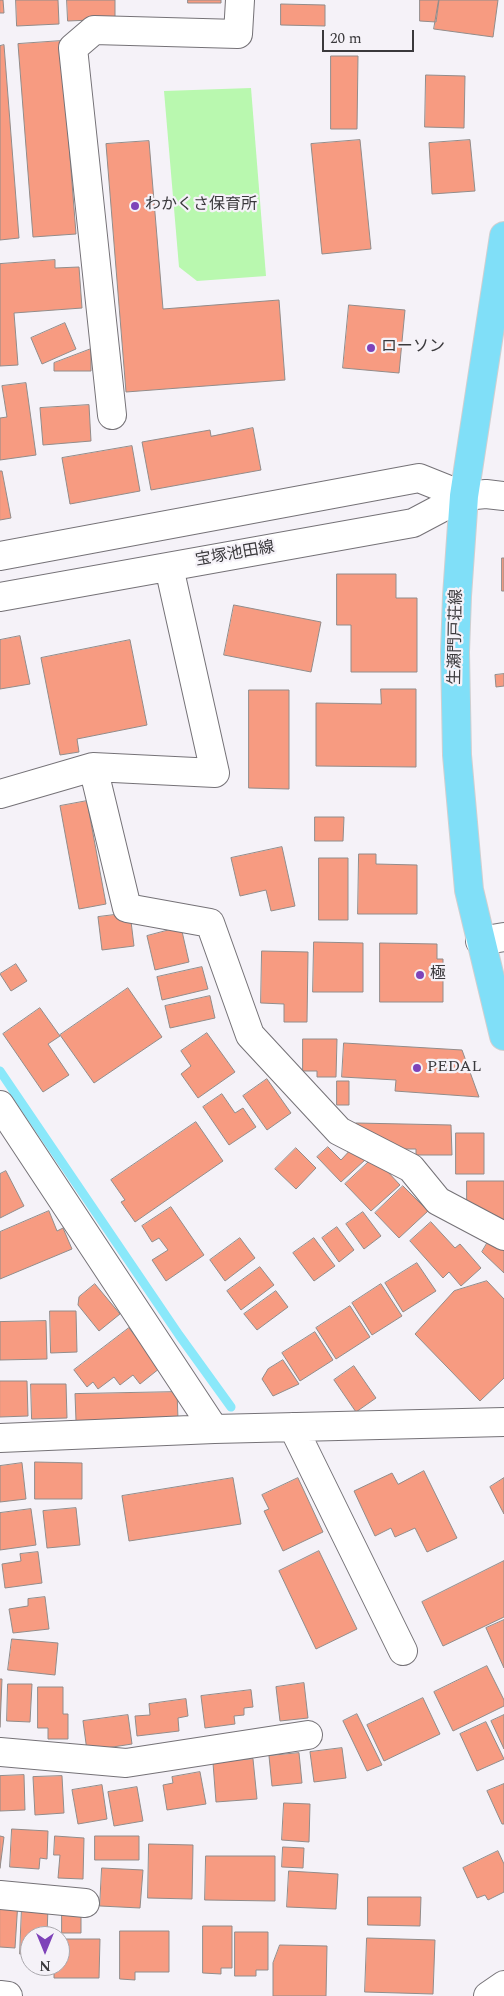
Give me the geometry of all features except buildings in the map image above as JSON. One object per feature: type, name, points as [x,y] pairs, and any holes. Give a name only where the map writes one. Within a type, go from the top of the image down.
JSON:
[{"type":"main road","name":"生瀬門戸荘線","points":[[504,236],[464,496],[456,606],[458,755],[468,890],[492,939],[504,1036]]},
{"type":"street","points":[[112,415],[73,48],[94,30],[238,34],[240,0]]},
{"type":"street","points":[[0,556],[419,478],[464,496],[486,494],[504,496]]},
{"type":"street","name":"宝塚池田線","points":[[0,597],[413,523],[464,496]]},
{"type":"street","points":[[0,794],[93,767],[216,773],[170,567]]},
{"type":"street","points":[[93,767],[127,908],[210,923],[250,1035],[339,1131],[411,1168],[438,1201],[504,1236]]},
{"type":"street","points":[[0,1105],[214,1429]]},
{"type":"street","points":[[0,1438],[214,1429],[504,1422]]},
{"type":"street","points":[[293,1427],[402,1651]]},
{"type":"street","points":[[0,1752],[126,1764],[308,1735]]},
{"type":"street","points":[[0,1895],[85,1904]]},
{"type":"street","points":[[488,1996],[504,1985]]},
{"type":"street","points":[[0,1995],[8,1996]]},
{"type":"green space","points":[[251,88],[266,276],[197,281],[179,267],[164,91]]},
{"type":"waterway","points":[[0,1071],[179,1335],[231,1407]]},
{"type":"place","name":"わかくさ保育所","points":[[135,206]]},
{"type":"place","name":"ローソン","points":[[371,348]]},
{"type":"place","name":"極","points":[[420,975]]},
{"type":"place","name":"PEDAL","points":[[417,1068]]}]
